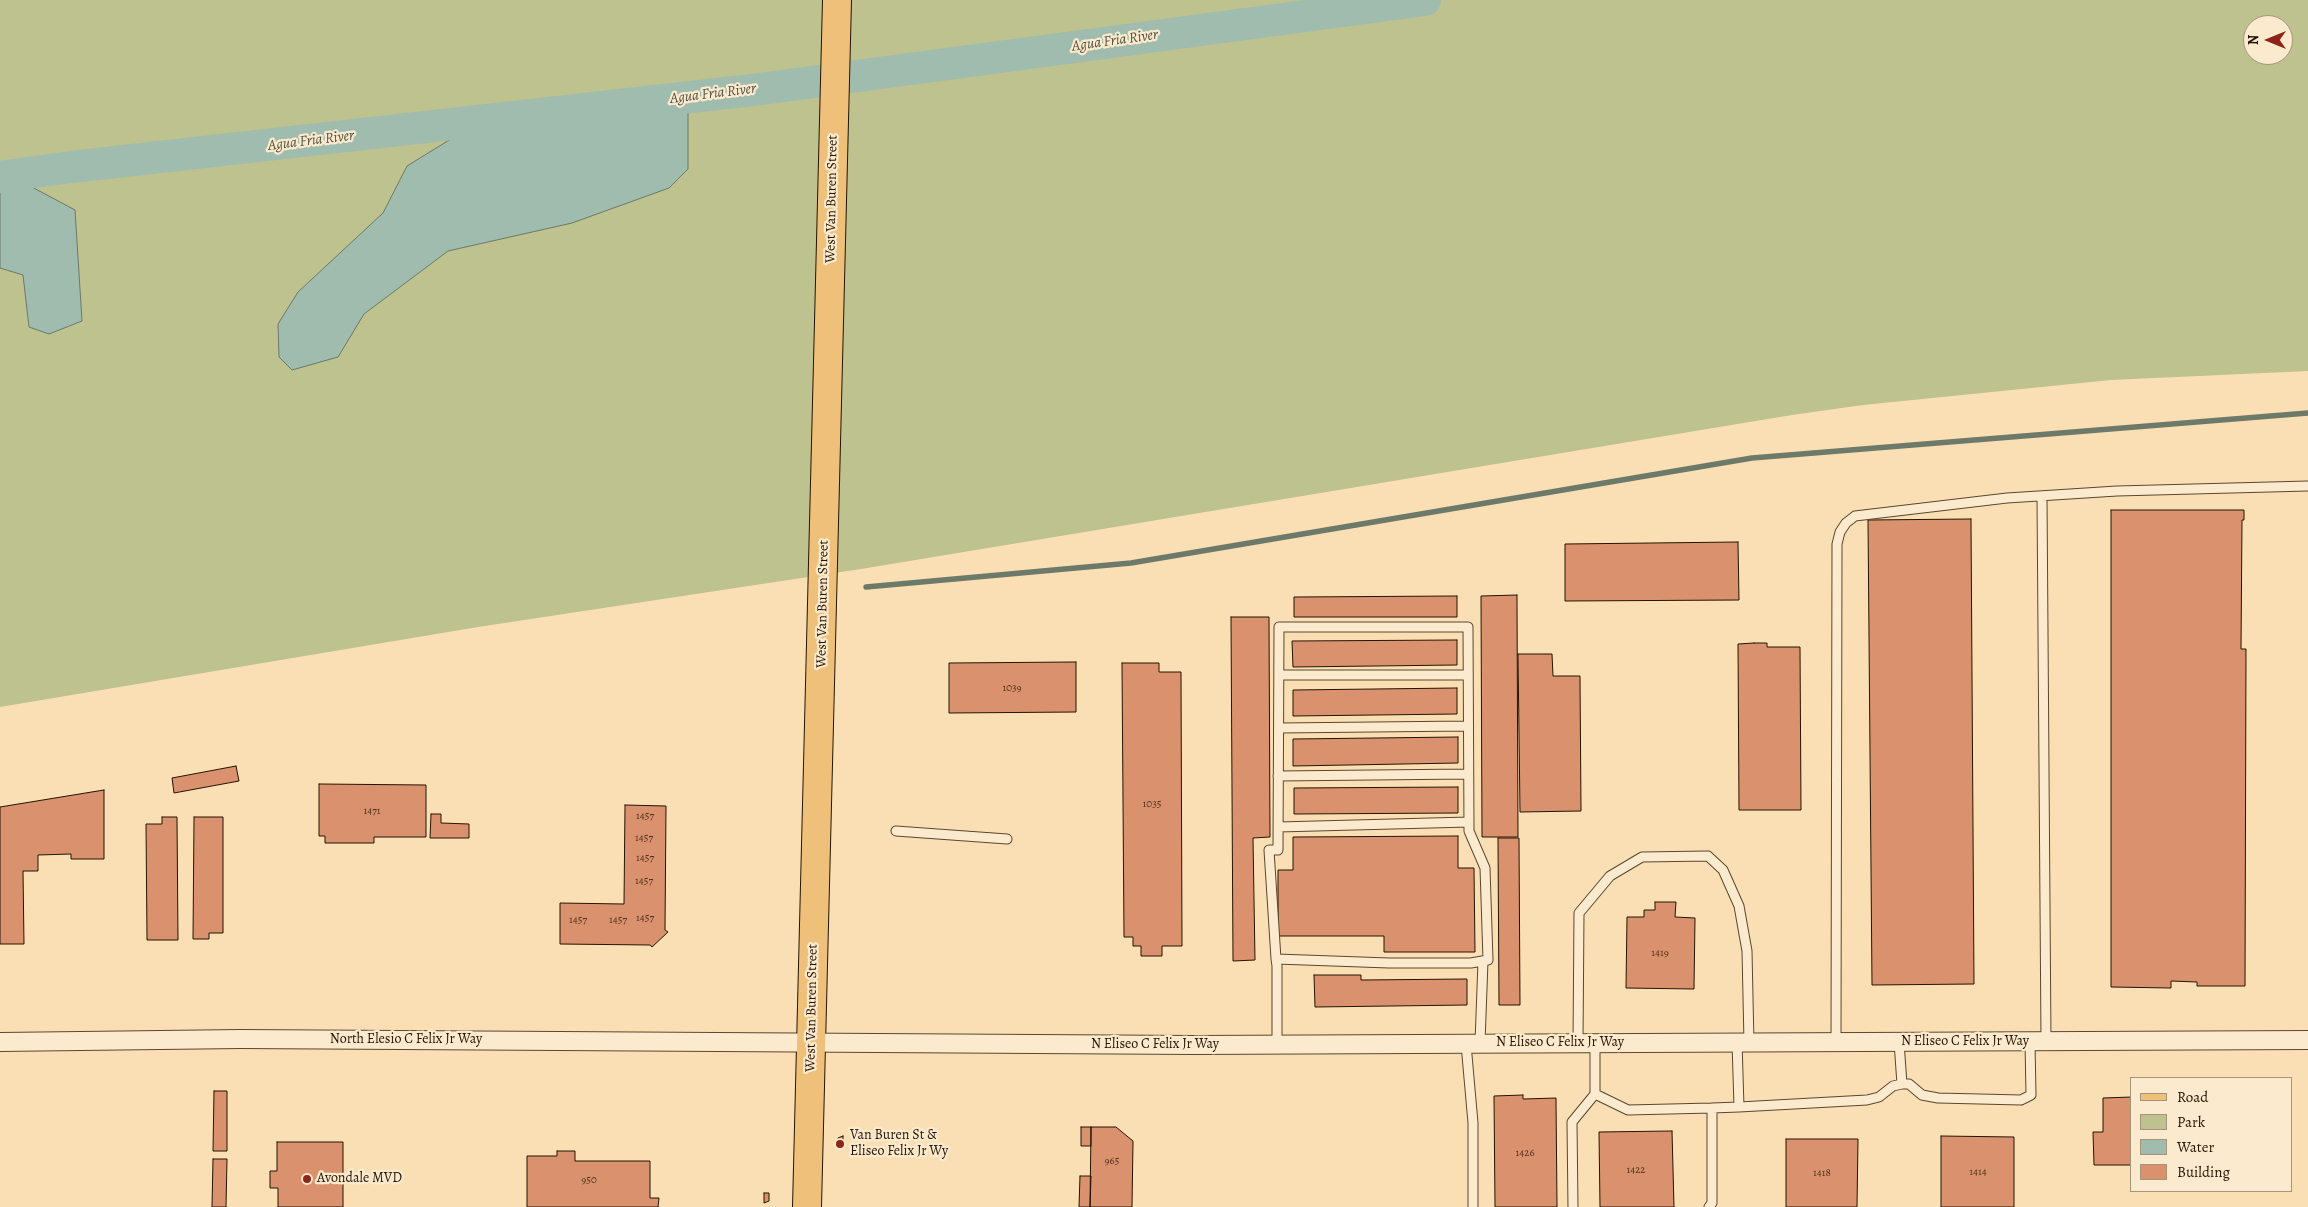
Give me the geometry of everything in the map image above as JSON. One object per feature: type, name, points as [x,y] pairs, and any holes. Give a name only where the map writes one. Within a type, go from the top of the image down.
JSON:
[{"type":"main road","name":"West Van Buren Street","points":[[807,1207],[837,0]]},
{"type":"street","name":"North Elesio C Felix Jr Way","points":[[0,1042],[259,1040],[812,1043]]},
{"type":"street","name":"N Eliseo C Felix Jr Way","points":[[812,1043],[952,1046],[2308,1040]]},
{"type":"lane","points":[[1836,1043],[1837,544],[1840,532],[1846,523],[1855,516],[2042,496],[2234,487],[2308,486]]},
{"type":"lane","points":[[1595,1094],[1628,1110],[1738,1107],[1867,1100],[1879,1097],[1893,1086],[1902,1084],[1909,1084],[1922,1095],[1938,1098],[2021,1100],[2031,1095],[2038,1042],[2042,496]]},
{"type":"lane","points":[[1276,959],[1389,963],[1471,963],[1488,960],[1485,868],[1469,831],[1468,627],[1279,627],[1278,850],[1269,850],[1276,959],[1277,1045]]},
{"type":"lane","points":[[1279,675],[1468,675]]},
{"type":"lane","points":[[1279,728],[1468,726]]},
{"type":"lane","points":[[1278,776],[1468,774]]},
{"type":"lane","points":[[1278,827],[1469,822]]},
{"type":"lane","points":[[896,831],[1008,839]]},
{"type":"lane","points":[[1573,1207],[1572,1122],[1595,1094],[1586,1043],[1579,913],[1610,876],[1642,858],[1708,856],[1723,870],[1738,906],[1746,951],[1743,1043],[1738,1107]]},
{"type":"lane","points":[[1473,1207],[1473,1043],[1483,961]]},
{"type":"lane","points":[[1899,1042],[1902,1084]]},
{"type":"lane","points":[[1712,1108],[1713,1206]]},
{"type":"green space","points":[[0,0],[2308,0],[2308,371],[2111,380],[1863,405],[1792,415],[861,569],[478,627],[0,707]]},
{"type":"water","points":[[669,103],[688,110],[688,169],[669,188],[572,223],[448,251],[364,314],[338,357],[292,370],[279,357],[278,324],[298,292],[383,213],[407,166],[472,126],[505,113]]},
{"type":"water","points":[[0,170],[75,210],[82,321],[49,334],[29,327],[23,275],[0,268]]},
{"type":"building","points":[[2111,510],[2244,510],[2244,520],[2242,520],[2241,649],[2246,649],[2245,986],[2197,986],[2197,982],[2171,981],[2171,988],[2111,987]]},
{"type":"building","points":[[1971,519],[1974,984],[1872,985],[1868,520]]},
{"type":"building","points":[[1738,542],[1739,600],[1565,601],[1565,544]]},
{"type":"building","points":[[1517,595],[1518,837],[1482,837],[1481,596]]},
{"type":"building","points":[[1457,596],[1457,617],[1294,617],[1294,597]]},
{"type":"building","points":[[1231,617],[1269,617],[1270,837],[1253,838],[1255,960],[1233,961]]},
{"type":"building","points":[[1457,640],[1457,665],[1293,667],[1292,641]]},
{"type":"building","points":[[1767,643],[1767,647],[1800,647],[1801,810],[1739,810],[1738,644]]},
{"type":"building","points":[[1518,654],[1552,654],[1553,676],[1580,676],[1581,811],[1520,812]]},
{"type":"building","points":[[1076,662],[1076,712],[949,713],[949,663]]},
{"type":"building","points":[[1122,663],[1159,663],[1159,672],[1181,672],[1182,946],[1162,946],[1162,956],[1141,956],[1141,946],[1133,946],[1133,937],[1124,937]]},
{"type":"building","points":[[1457,688],[1457,714],[1293,716],[1293,690]]},
{"type":"building","points":[[1458,737],[1458,763],[1293,766],[1293,739]]},
{"type":"building","points":[[236,766],[239,781],[174,793],[172,778]]},
{"type":"building","points":[[319,784],[426,785],[426,837],[374,837],[374,843],[325,843],[325,836],[319,836]]},
{"type":"building","points":[[1458,787],[1458,813],[1294,814],[1294,788]]},
{"type":"building","points":[[104,790],[104,859],[71,859],[71,854],[38,855],[38,871],[23,871],[24,944],[0,944],[0,807]]},
{"type":"building","points":[[625,805],[666,806],[665,930],[668,932],[652,947],[650,945],[560,944],[560,903],[624,904]]},
{"type":"building","points":[[431,814],[441,814],[441,823],[469,824],[469,838],[430,838]]},
{"type":"building","points":[[162,817],[177,817],[178,940],[147,940],[146,824],[162,824]]},
{"type":"building","points":[[194,817],[223,817],[223,933],[209,933],[209,939],[193,939]]},
{"type":"building","points":[[1458,836],[1458,868],[1474,868],[1475,952],[1384,952],[1384,936],[1278,936],[1278,870],[1293,870],[1293,837]]},
{"type":"building","points":[[1498,838],[1519,838],[1520,1005],[1499,1005]]},
{"type":"building","points":[[1655,902],[1676,902],[1675,917],[1695,918],[1694,989],[1626,988],[1627,917],[1644,917],[1644,910],[1655,910]]},
{"type":"building","points":[[1314,975],[1361,975],[1361,980],[1467,979],[1467,1005],[1315,1007]]},
{"type":"building","points":[[214,1091],[227,1091],[227,1151],[213,1151]]},
{"type":"building","points":[[1523,1095],[1523,1099],[1556,1098],[1557,1207],[1495,1207],[1494,1096]]},
{"type":"building","points":[[2130,1097],[2130,1165],[2094,1165],[2093,1132],[2103,1132],[2103,1098]]},
{"type":"building","points":[[1081,1127],[1091,1127],[1091,1146],[1081,1146]]},
{"type":"building","points":[[1091,1127],[1116,1127],[1133,1141],[1132,1207],[1090,1207]]},
{"type":"building","points":[[1672,1131],[1674,1207],[1600,1207],[1599,1132]]},
{"type":"building","points":[[843,1136],[843,1147],[838,1146],[838,1138]]},
{"type":"building","points":[[1941,1136],[2014,1137],[2014,1207],[1941,1207]]},
{"type":"building","points":[[1786,1139],[1858,1139],[1857,1207],[1786,1207]]},
{"type":"building","name":"Avondale MVD","points":[[277,1142],[343,1142],[343,1207],[278,1207],[278,1188],[270,1188],[270,1171],[277,1171]]},
{"type":"building","points":[[557,1151],[575,1151],[575,1161],[650,1161],[650,1198],[659,1198],[658,1207],[527,1207],[527,1156],[557,1156]]},
{"type":"building","points":[[213,1159],[227,1159],[226,1207],[212,1207]]},
{"type":"building","points":[[1080,1176],[1091,1176],[1090,1207],[1079,1207]]},
{"type":"building","points":[[764,1193],[769,1193],[769,1201],[764,1203]]},
{"type":"waterway","name":"Agua Fria River","points":[[0,177],[71,167],[753,90],[1425,0]]},
{"type":"waterway","points":[[866,587],[1131,563],[1752,458],[2308,413]]},
{"type":"place","name":"Van Buren St & Eliseo Felix Jr Wy","points":[[840,1144]]},
{"type":"place","name":"Avondale MVD","points":[[307,1179]]}]
